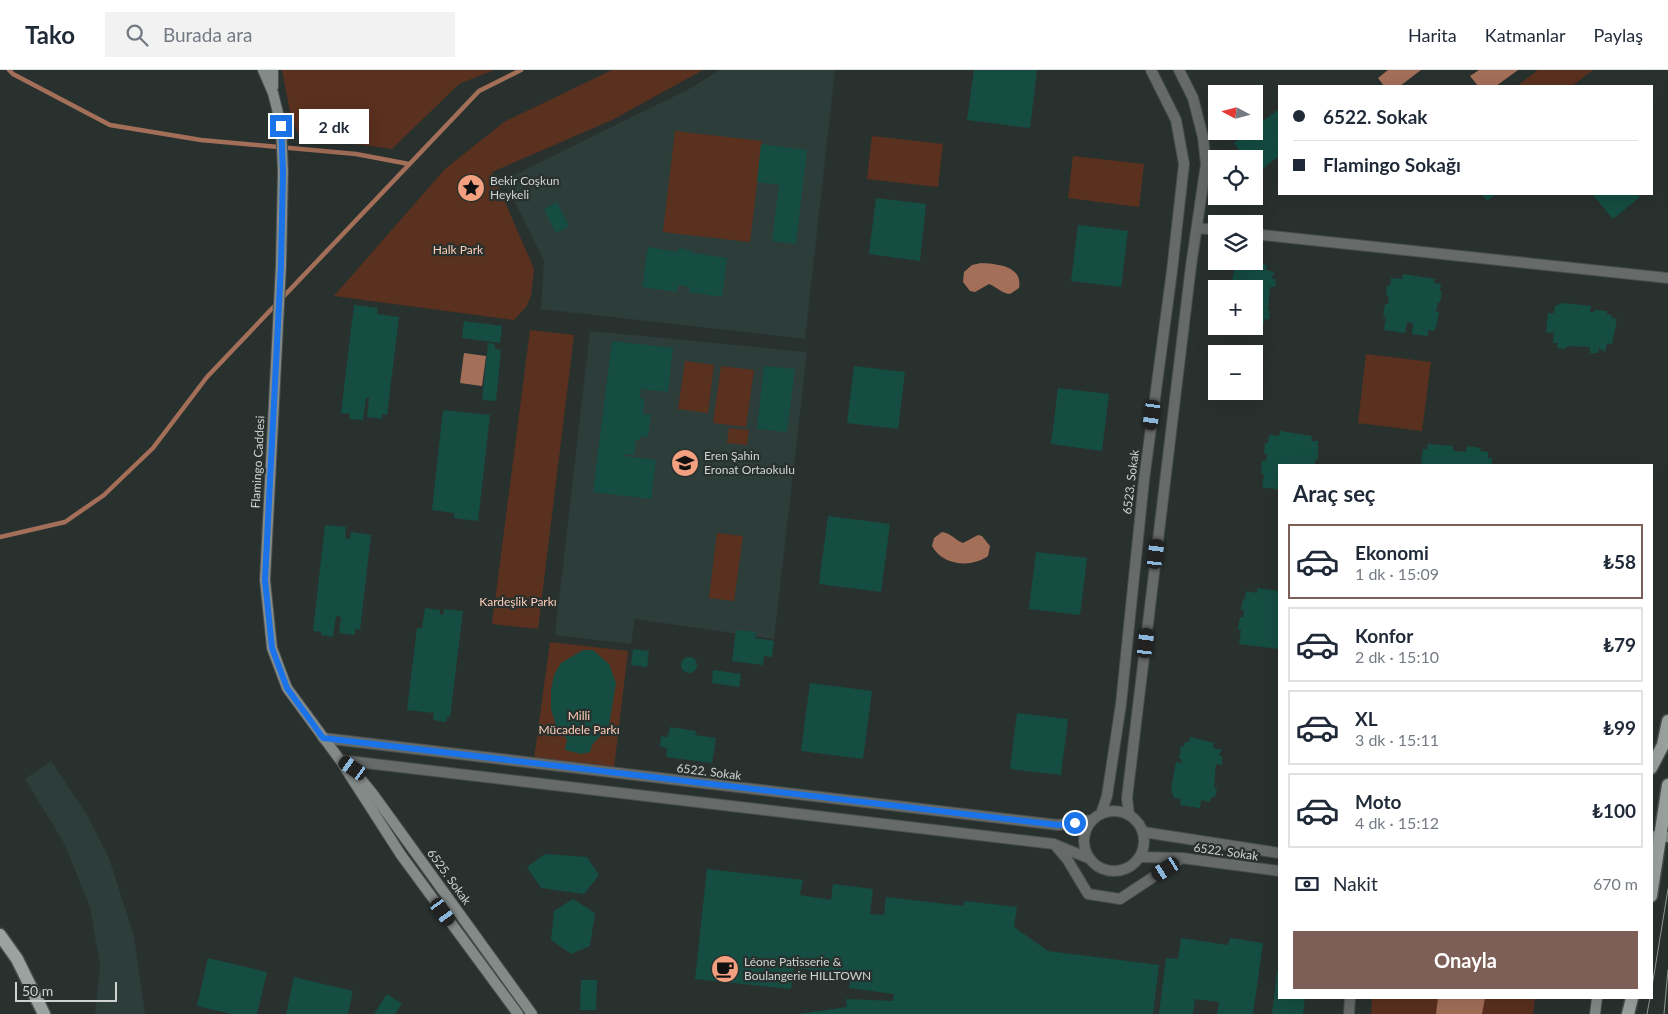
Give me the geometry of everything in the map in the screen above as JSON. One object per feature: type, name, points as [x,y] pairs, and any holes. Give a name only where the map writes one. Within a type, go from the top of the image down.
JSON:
[{"type":"main road","points":[[1653,764],[1663,744],[1668,721]]},
{"type":"main road","points":[[1653,883],[1668,786]]},
{"type":"main road","points":[[0,935],[18,959],[44,1014]]},
{"type":"main road","points":[[1628,1014],[1632,999]]},
{"type":"street","points":[[263,70],[273,93]]},
{"type":"street","points":[[273,70],[273,93]]},
{"type":"street","name":"6523. Sokak","points":[[1096,817],[1107,796],[1121,704],[1144,480],[1172,271],[1184,164],[1176,120],[1151,70]]},
{"type":"street","points":[[1129,815],[1127,798],[1206,164],[1203,137],[1193,98],[1179,70]]},
{"type":"street","name":"Flamingo Caddesi","points":[[273,93],[281,126],[283,172],[281,265],[265,580],[272,648],[287,688],[323,738]]},
{"type":"street","points":[[1197,228],[1208,229]]},
{"type":"street","points":[[1263,235],[1668,278]]},
{"type":"street","name":"6522. Sokak","points":[[323,738],[1058,825],[1096,817]]},
{"type":"street","name":"6525. Sokak","points":[[323,738],[340,760],[401,855],[518,1014]]},
{"type":"street","points":[[340,760],[1054,844],[1088,858],[1101,869],[1110,871],[1127,869],[1140,857],[1144,841],[1143,832],[1135,819],[1120,811],[1110,811],[1096,817],[1084,834],[1088,858]]},
{"type":"street","name":"6525. Sokak","points":[[340,760],[353,768],[373,794],[532,1014]]},
{"type":"street","name":"6522. Sokak","points":[[1143,832],[1278,853]]},
{"type":"street","points":[[1054,844],[1068,859],[1088,894],[1120,899],[1182,858]]},
{"type":"street","name":"6522. Sokak","points":[[1140,857],[1182,858],[1278,871]]},
{"type":"street","points":[[1348,1014],[1350,999]]},
{"type":"street","points":[[1595,1014],[1597,999]]},
{"type":"shaded area","points":[[720,70],[835,70],[805,339],[541,309],[544,261],[504,180],[689,89]]},
{"type":"shaded area","points":[[1388,70],[1421,70],[1401,85],[1383,85],[1378,78]]},
{"type":"shaded area","points":[[1479,70],[1518,70],[1497,85],[1477,85],[1470,76]]},
{"type":"shaded area","points":[[981,263],[995,264],[1013,271],[1017,275],[1019,288],[1010,294],[989,284],[975,292],[970,291],[963,282],[964,272],[972,265]]},
{"type":"shaded area","name":"Eren Şahin Eronat Ortaokulu","points":[[590,331],[807,352],[774,639],[635,619],[631,644],[555,635]]},
{"type":"shaded area","points":[[464,353],[486,356],[482,386],[460,383]]},
{"type":"shaded area","points":[[942,532],[963,543],[978,535],[982,536],[990,546],[988,556],[981,560],[966,563],[958,563],[943,558],[932,546],[934,538]]},
{"type":"shaded area","points":[[51,761],[87,815],[109,858],[134,936],[145,1014],[95,1014],[100,965],[90,907],[64,843],[25,779]]},
{"type":"shaded area","points":[[1438,999],[1485,999],[1482,1014],[1436,1014]]},
{"type":"green space","points":[[282,70],[494,70],[459,84],[392,149],[299,136],[291,117]]},
{"type":"green space","name":"Halk Park","points":[[612,70],[703,70],[612,120],[492,172],[534,269],[531,296],[526,307],[514,320],[334,296],[445,169],[504,122]]},
{"type":"green space","points":[[1538,70],[1593,70],[1573,85],[1518,85]]},
{"type":"green space","points":[[675,131],[762,141],[750,242],[663,232]]},
{"type":"green space","points":[[872,136],[943,144],[938,187],[867,179]]},
{"type":"green space","points":[[1073,156],[1144,164],[1139,207],[1068,198]]},
{"type":"green space","name":"Kardeşlik Parkı","points":[[530,330],[574,335],[538,629],[492,624]]},
{"type":"green space","points":[[1366,354],[1431,362],[1422,431],[1358,423]]},
{"type":"green space","points":[[685,361],[714,365],[708,413],[678,409]]},
{"type":"green space","points":[[721,366],[754,370],[746,427],[713,423]]},
{"type":"green space","points":[[729,428],[749,430],[747,445],[727,443]]},
{"type":"green space","points":[[717,533],[743,536],[734,601],[709,598]]},
{"type":"green space","name":"Milli Mücadele Parkı","points":[[550,642],[628,651],[614,768],[534,759]]},
{"type":"green space","points":[[1372,999],[1535,999],[1533,1014],[1371,1014]]},
{"type":"building","points":[[974,70],[1037,70],[1030,128],[967,120]]},
{"type":"building","points":[[1278,110],[1278,157],[1263,169],[1263,150],[1239,150],[1234,143],[1238,140],[1263,140],[1263,121]]},
{"type":"building","points":[[761,144],[807,150],[796,244],[772,241],[779,185],[757,182]]},
{"type":"building","points":[[1482,195],[1496,195],[1487,201]]},
{"type":"building","points":[[1593,195],[1638,195],[1640,197],[1613,219]]},
{"type":"building","points":[[876,198],[926,204],[920,261],[869,254]]},
{"type":"building","points":[[557,202],[569,226],[556,233],[544,209]]},
{"type":"building","points":[[1078,225],[1128,231],[1121,287],[1071,281]]},
{"type":"building","points":[[648,247],[678,252],[679,248],[693,251],[693,253],[727,258],[722,297],[689,292],[689,287],[678,285],[677,292],[642,287]]},
{"type":"building","points":[[1263,264],[1267,265],[1266,270],[1275,272],[1271,278],[1276,279],[1275,287],[1270,287],[1269,320],[1264,319],[1263,324],[1263,280],[1232,280],[1234,270],[1263,270]]},
{"type":"building","points":[[1403,274],[1435,279],[1434,283],[1441,284],[1440,303],[1438,302],[1436,312],[1439,312],[1437,324],[1434,331],[1428,330],[1428,336],[1412,334],[1413,323],[1407,322],[1405,333],[1384,330],[1386,317],[1383,317],[1385,304],[1388,304],[1389,297],[1386,296],[1387,285],[1390,286],[1391,278],[1402,279]]},
{"type":"building","points":[[1563,303],[1591,306],[1590,312],[1594,312],[1594,310],[1607,311],[1607,314],[1611,315],[1612,318],[1617,319],[1612,344],[1607,343],[1605,352],[1599,348],[1598,353],[1590,353],[1590,347],[1567,346],[1566,349],[1557,348],[1558,343],[1553,343],[1554,333],[1546,332],[1548,313],[1554,313],[1555,306]]},
{"type":"building","points":[[354,305],[378,308],[377,314],[399,317],[387,415],[382,414],[382,419],[367,417],[369,398],[366,398],[363,420],[349,419],[350,414],[341,413]]},
{"type":"building","points":[[464,321],[502,326],[500,343],[462,338]]},
{"type":"building","points":[[612,341],[673,348],[668,392],[641,389],[640,398],[645,399],[643,414],[651,415],[648,437],[640,436],[640,440],[636,440],[634,455],[625,454],[624,456],[656,460],[651,499],[593,492]]},
{"type":"building","points":[[488,343],[495,344],[495,349],[501,350],[496,401],[482,400]]},
{"type":"building","points":[[764,366],[795,369],[787,432],[757,429]]},
{"type":"building","points":[[854,366],[905,372],[898,429],[847,423]]},
{"type":"building","points":[[1058,388],[1109,394],[1102,451],[1051,444]]},
{"type":"building","points":[[443,410],[490,415],[478,521],[454,518],[454,513],[432,510]]},
{"type":"building","points":[[1280,431],[1312,436],[1311,441],[1318,441],[1318,460],[1315,459],[1315,464],[1278,464],[1278,490],[1262,487],[1264,474],[1261,474],[1262,461],[1266,461],[1267,454],[1264,453],[1265,443],[1268,443],[1269,435],[1279,436]]},
{"type":"building","points":[[1428,444],[1453,446],[1453,451],[1466,452],[1467,446],[1481,448],[1480,451],[1488,452],[1488,458],[1492,458],[1492,464],[1421,464],[1423,449],[1427,449]]},
{"type":"building","points":[[828,516],[890,524],[881,592],[819,584]]},
{"type":"building","points":[[325,525],[346,527],[345,538],[350,539],[351,532],[371,535],[360,630],[355,629],[355,635],[339,633],[341,617],[336,616],[333,637],[321,635],[321,632],[313,631]]},
{"type":"building","points":[[1036,552],[1087,558],[1080,615],[1029,609]]},
{"type":"building","points":[[1257,588],[1278,591],[1278,649],[1239,644],[1241,630],[1238,630],[1240,617],[1243,617],[1244,610],[1241,610],[1243,599],[1245,599],[1246,591],[1257,593]]},
{"type":"building","points":[[425,608],[440,610],[440,614],[443,615],[444,609],[463,611],[450,717],[447,717],[446,722],[433,720],[434,713],[407,710],[417,628],[422,628]]},
{"type":"building","points":[[736,630],[756,632],[755,638],[774,641],[772,657],[764,656],[763,665],[732,661]]},
{"type":"building","points":[[633,649],[649,651],[647,667],[631,665]]},
{"type":"building","points":[[583,650],[593,650],[609,664],[616,683],[609,726],[592,745],[590,752],[581,754],[565,750],[567,739],[557,729],[551,709],[551,690],[554,675],[561,663]]},
{"type":"building","points":[[689,657],[697,665],[689,673],[681,665]]},
{"type":"building","points":[[713,670],[741,674],[739,687],[712,683]]},
{"type":"building","points":[[810,683],[872,691],[863,759],[801,751]]},
{"type":"building","points":[[1017,713],[1068,719],[1061,775],[1010,769]]},
{"type":"building","points":[[670,727],[696,731],[695,735],[716,738],[712,763],[666,757],[667,748],[660,747],[661,736],[668,737]]},
{"type":"building","points":[[1190,737],[1214,743],[1213,748],[1222,750],[1218,756],[1222,756],[1222,765],[1216,764],[1214,788],[1217,789],[1215,797],[1211,797],[1210,802],[1201,800],[1200,808],[1180,805],[1181,799],[1174,798],[1171,789],[1176,762],[1181,763],[1182,759],[1179,759],[1181,746],[1184,747],[1185,742],[1189,742]]},
{"type":"building","points":[[545,854],[587,857],[599,875],[584,894],[541,888],[527,867]]},
{"type":"building","points":[[707,869],[803,880],[800,895],[831,900],[833,884],[873,889],[870,914],[884,915],[886,897],[963,906],[964,901],[1017,907],[1014,927],[1048,951],[1159,965],[1153,1014],[798,1014],[847,1007],[846,999],[893,1001],[894,994],[849,988],[851,975],[794,968],[791,989],[695,979]]},
{"type":"building","points":[[573,899],[595,913],[590,946],[571,954],[551,940],[554,911]]},
{"type":"building","points":[[1181,938],[1228,945],[1230,938],[1263,943],[1253,1014],[1217,1014],[1219,1002],[1195,999],[1193,1014],[1159,1014],[1166,958],[1178,959]]},
{"type":"building","points":[[208,958],[267,972],[257,1014],[232,1014],[197,1006]]},
{"type":"building","points":[[1278,972],[1278,999],[1305,999],[1303,1014],[1272,1014]]},
{"type":"building","points":[[294,977],[353,991],[348,1014],[286,1014]]},
{"type":"building","points":[[581,980],[597,980],[596,1010],[580,1010]]},
{"type":"building","points":[[387,994],[402,1004],[395,1014],[374,1014]]},
{"type":"waterway","points":[[9,70],[13,74],[110,125],[201,140],[356,154],[409,164]]},
{"type":"waterway","points":[[0,537],[65,522],[104,495],[153,448],[207,377],[479,91],[521,70]]},
{"type":"tram line","points":[[1653,981],[1668,889]]},
{"type":"tram line","points":[[1664,1014],[1668,970]]},
{"type":"tram line","points":[[1647,1014],[1650,999]]},
{"type":"place","name":"Bekir Coşkun Heykeli","points":[[471,188]]},
{"type":"place","name":"Eren Şahin Eronat Ortaokulu","points":[[685,463]]},
{"type":"place","name":"Léone Patisserie & Boulangerie HILLTOWN","points":[[725,969]]},
{"type":"route","points":[[281,126],[283,172],[281,265],[265,580],[272,648],[287,688],[323,738],[1058,825],[1075,823]]}]
